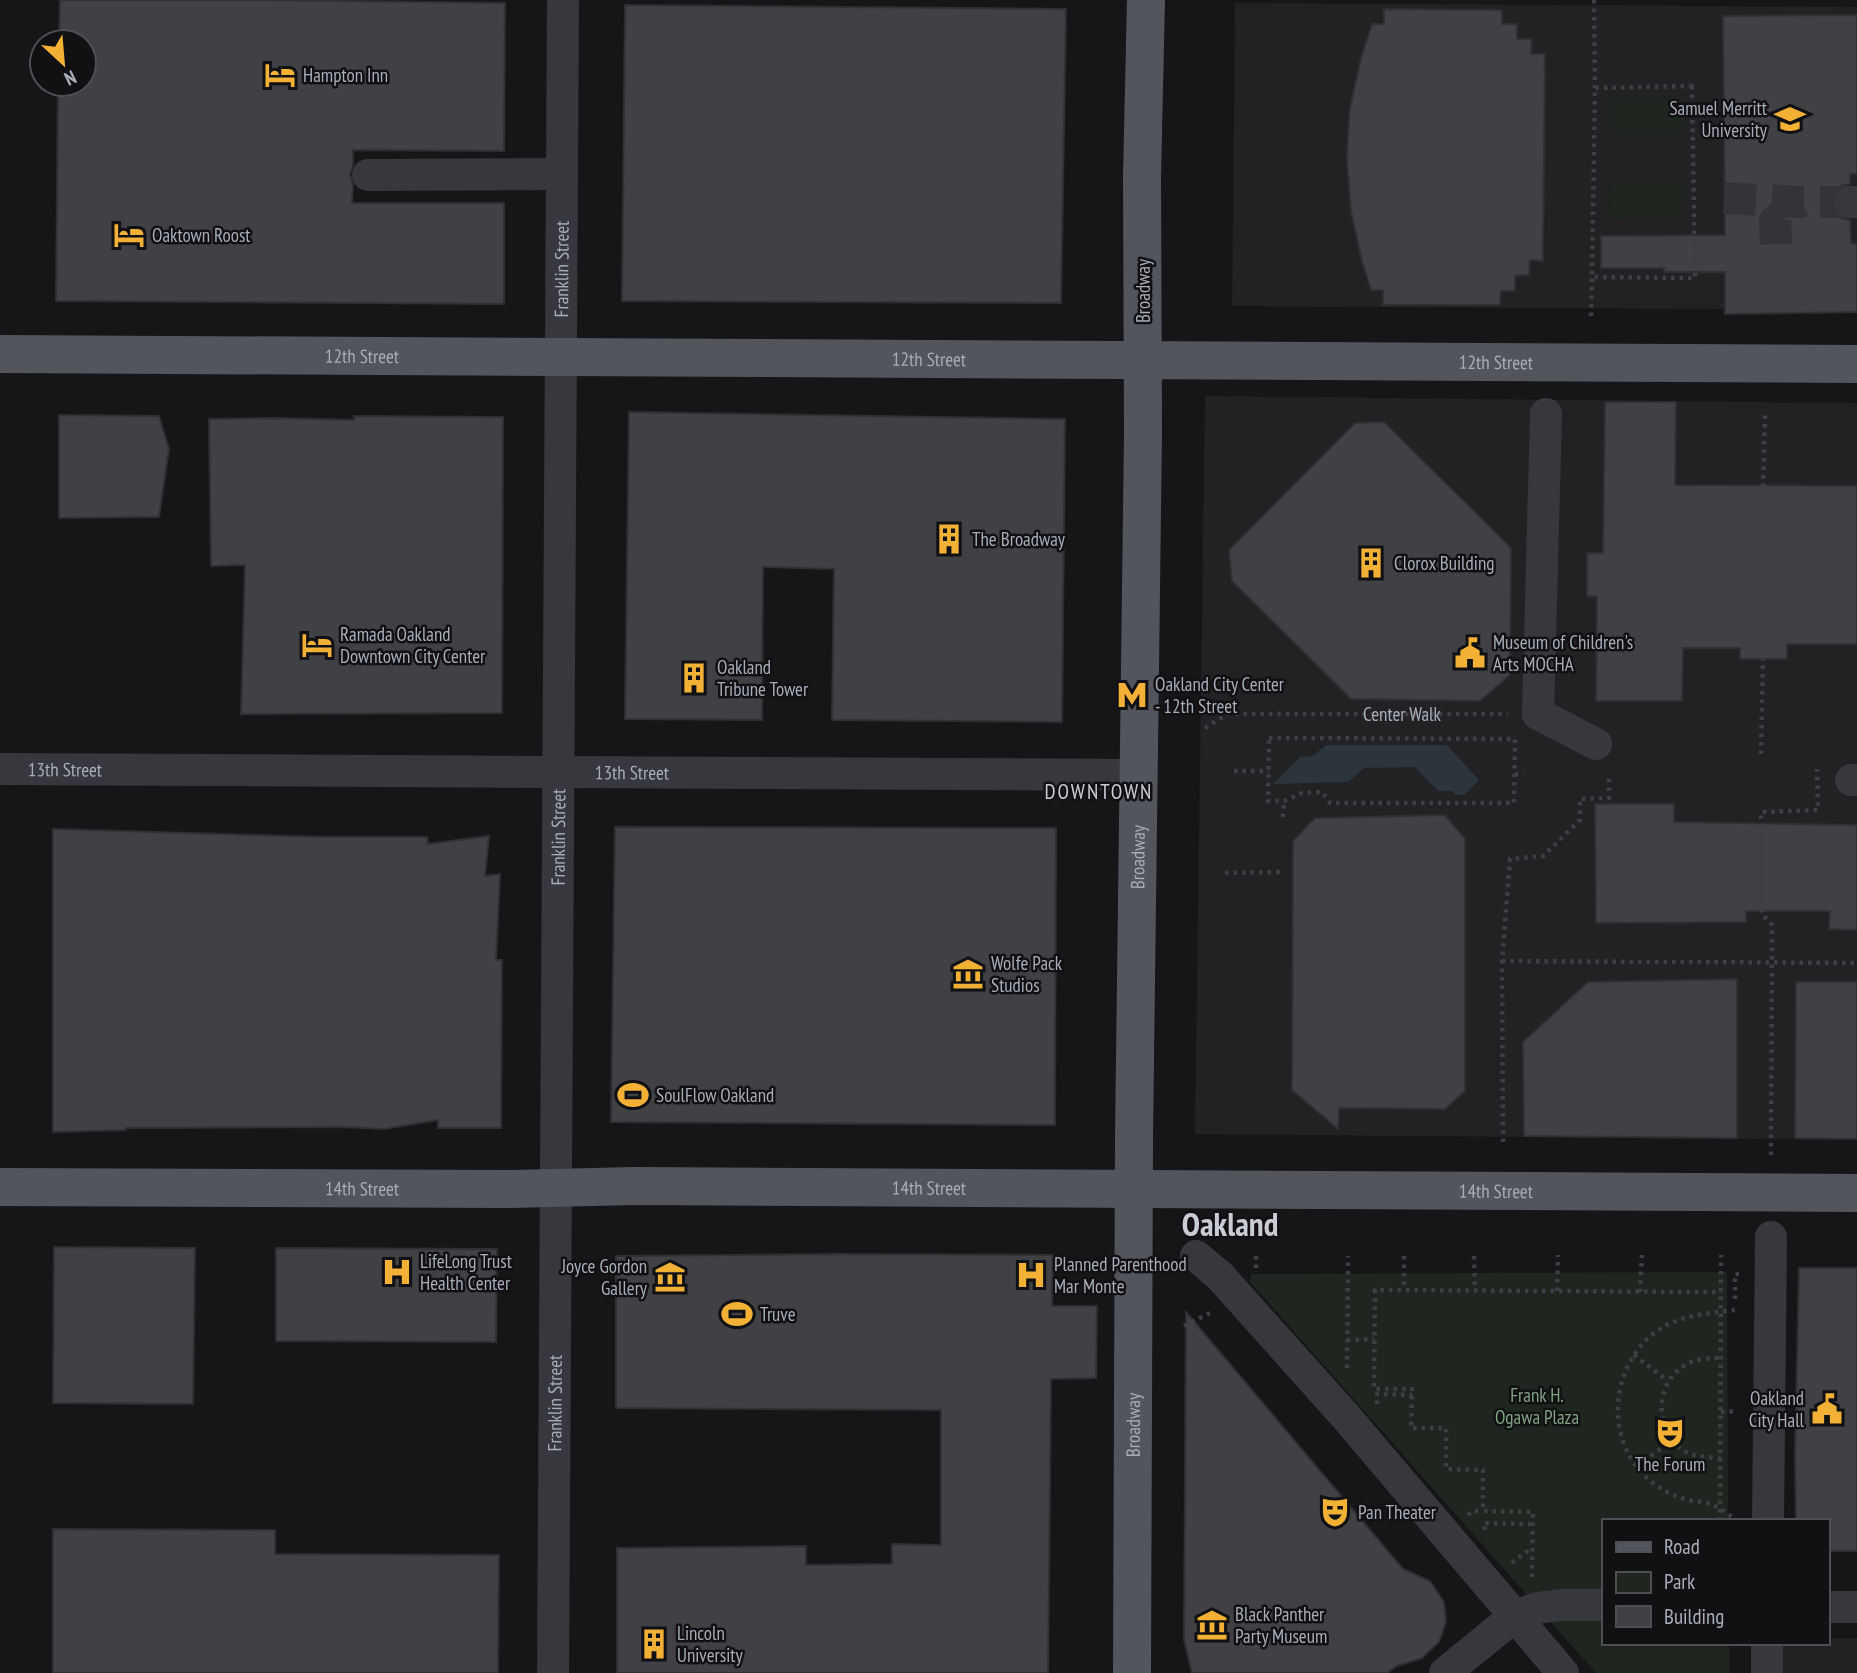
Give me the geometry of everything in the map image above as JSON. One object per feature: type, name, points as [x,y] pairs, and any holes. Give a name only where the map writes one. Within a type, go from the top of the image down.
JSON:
[{"type":"main road","name":"Broadway","points":[[1132,1673],[1143,360],[1142,176],[1146,0]]},
{"type":"main road","name":"12th Street","points":[[0,354],[1857,364]]},
{"type":"main road","name":"14th Street","points":[[0,1186],[1857,1193]]},
{"type":"street","name":"Franklin Street","points":[[553,1673],[563,0]]},
{"type":"street","points":[[368,174],[562,174]]},
{"type":"street","points":[[1546,414],[1538,714],[1602,755]]},
{"type":"street","name":"13th Street","points":[[0,769],[1138,775]]},
{"type":"street","points":[[1768,1519],[1771,1237]]},
{"type":"street","points":[[1216,1270],[1347,1418],[1563,1673]]},
{"type":"street","points":[[1445,1673],[1515,1616],[1537,1608],[1560,1605],[1602,1605]]},
{"type":"street","points":[[1829,1607],[1857,1607]]},
{"type":"street","points":[[1767,1645],[1767,1673]]},
{"type":"path","points":[[1591,316],[1594,0]]},
{"type":"path","points":[[1592,277],[1695,278],[1692,86],[1595,88]]},
{"type":"path","points":[[1763,487],[1765,415]]},
{"type":"path","points":[[1761,754],[1763,659]]},
{"type":"path","name":"Center Walk","points":[[1205,728],[1227,714],[1538,714]]},
{"type":"path","points":[[1269,738],[1516,739],[1515,774],[1514,803],[1330,803],[1322,792],[1301,793],[1284,801],[1268,800],[1269,738]]},
{"type":"path","points":[[1503,1142],[1502,961],[1510,859],[1543,856],[1580,820],[1580,799],[1609,798],[1602,755]]},
{"type":"path","points":[[1772,1155],[1772,925],[1762,914],[1762,812],[1818,810],[1817,769]]},
{"type":"path","points":[[1234,771],[1269,771]]},
{"type":"path","points":[[1515,774],[1524,774]]},
{"type":"path","points":[[1283,817],[1284,801]]},
{"type":"path","points":[[1225,873],[1280,872]]},
{"type":"path","points":[[1502,961],[1857,963]]},
{"type":"path","points":[[1557,1291],[1558,1255]]},
{"type":"path","points":[[1640,1292],[1642,1255]]},
{"type":"path","points":[[1720,1519],[1721,1255]]},
{"type":"path","points":[[1347,1418],[1348,1256]]},
{"type":"path","points":[[1404,1256],[1404,1290]]},
{"type":"path","points":[[1475,1256],[1475,1290]]},
{"type":"path","points":[[1412,1428],[1412,1389],[1374,1389],[1375,1290],[1721,1292]]},
{"type":"path","points":[[1735,1310],[1676,1321],[1646,1340],[1626,1371],[1618,1408],[1618,1426],[1623,1443],[1644,1475],[1667,1491],[1693,1501],[1710,1503],[1735,1519]]},
{"type":"path","points":[[1347,1340],[1374,1339]]},
{"type":"path","points":[[1634,1355],[1668,1381]]},
{"type":"path","points":[[1721,1357],[1694,1361],[1679,1370],[1668,1381],[1661,1400],[1665,1429],[1675,1443],[1690,1454],[1721,1459]]},
{"type":"path","points":[[1403,1428],[1446,1428],[1446,1469]]},
{"type":"path","points":[[1637,1466],[1673,1440]]},
{"type":"path","points":[[1434,1469],[1483,1470],[1483,1511]]},
{"type":"path","points":[[1472,1511],[1533,1512],[1529,1552],[1532,1577]]},
{"type":"path","points":[[1461,1554],[1485,1534],[1485,1523],[1533,1524]]},
{"type":"shaded area","points":[[1235,3],[1857,7],[1857,310],[1232,306]]},
{"type":"shaded area","points":[[1205,396],[1857,403],[1857,1140],[1195,1134]]},
{"type":"shaded area","points":[[1326,745],[1447,745],[1479,780],[1464,795],[1456,795],[1452,791],[1438,791],[1415,767],[1364,768],[1348,782],[1273,784],[1300,757],[1313,756]]},
{"type":"shaded area","points":[[1829,1638],[1857,1638],[1857,1673],[1777,1673],[1777,1645],[1829,1645]]},
{"type":"green space","points":[[1611,98],[1685,98],[1685,133],[1610,132]]},
{"type":"green space","points":[[1610,184],[1684,184],[1683,219],[1609,218]]},
{"type":"green space","name":"Frank H. Ogawa Plaza","points":[[1727,1272],[1728,1519],[1602,1519],[1602,1645],[1729,1645],[1729,1673],[1596,1673],[1250,1282],[1251,1274]]},
{"type":"building","points":[[60,0],[505,3],[504,151],[353,150],[350,174],[353,185],[352,203],[504,203],[504,304],[56,301],[58,98],[98,98],[98,28],[59,28]]},
{"type":"building","points":[[625,5],[1066,9],[1061,303],[622,301]]},
{"type":"building","points":[[1384,9],[1502,10],[1502,24],[1517,24],[1517,39],[1532,39],[1531,54],[1545,54],[1543,261],[1530,260],[1529,275],[1515,276],[1515,291],[1501,291],[1500,305],[1383,305],[1383,290],[1371,290],[1351,211],[1348,135],[1350,108],[1361,58],[1372,24],[1384,24]]},
{"type":"building","points":[[1857,15],[1857,174],[1850,174],[1850,184],[1840,186],[1832,201],[1835,212],[1841,218],[1850,220],[1851,243],[1857,244],[1857,312],[1725,314],[1725,272],[1601,268],[1601,236],[1725,235],[1723,16]]},
{"type":"building","points":[[1605,402],[1676,402],[1675,485],[1857,486],[1857,644],[1787,644],[1787,659],[1740,659],[1740,648],[1683,648],[1682,701],[1596,701],[1597,597],[1587,596],[1587,553],[1603,553]]},
{"type":"building","points":[[629,412],[1065,419],[1062,722],[832,720],[834,569],[763,567],[762,720],[625,719]]},
{"type":"building","points":[[59,415],[159,416],[169,449],[159,517],[59,518]]},
{"type":"building","points":[[354,416],[503,417],[502,713],[241,714],[245,565],[211,566],[209,419],[354,420]]},
{"type":"building","name":"Clorox Building","points":[[1384,422],[1511,548],[1510,675],[1480,701],[1351,699],[1232,581],[1229,550],[1355,423]]},
{"type":"building","points":[[1595,804],[1674,804],[1674,822],[1857,825],[1857,930],[1829,929],[1830,911],[1746,911],[1746,922],[1596,923]]},
{"type":"building","points":[[1445,815],[1465,839],[1465,1091],[1445,1109],[1339,1108],[1338,1129],[1292,1090],[1293,841],[1315,818]]},
{"type":"building","points":[[615,827],[1056,828],[1055,1125],[611,1122]]},
{"type":"building","points":[[53,829],[326,837],[427,837],[428,844],[489,836],[485,876],[500,874],[496,960],[502,960],[501,1128],[438,1128],[438,1120],[384,1129],[126,1128],[53,1132]]},
{"type":"building","points":[[1737,979],[1737,1138],[1524,1136],[1523,1042],[1588,982]]},
{"type":"building","points":[[1796,982],[1857,982],[1857,1139],[1795,1138]]},
{"type":"building","points":[[54,1247],[195,1248],[193,1404],[53,1403]]},
{"type":"building","points":[[276,1248],[497,1249],[496,1342],[276,1341]]},
{"type":"building","points":[[1053,1255],[1052,1306],[1097,1306],[1096,1378],[1051,1379],[1048,1673],[617,1673],[617,1548],[806,1546],[806,1565],[892,1564],[892,1544],[941,1545],[941,1410],[616,1408],[616,1256]]},
{"type":"building","name":"Oakland City Hall","points":[[1799,1268],[1857,1268],[1857,1551],[1829,1551],[1829,1519],[1796,1519]]},
{"type":"building","points":[[1186,1312],[1403,1569],[1430,1581],[1444,1602],[1446,1622],[1439,1642],[1422,1658],[1397,1666],[1387,1673],[1192,1673],[1184,1640]]},
{"type":"building","points":[[53,1529],[275,1530],[275,1554],[499,1555],[498,1673],[53,1673]]},
{"type":"tunnel","points":[[1724,198],[1850,202]]},
{"type":"tunnel","points":[[1776,244],[1775,221],[1799,202]]},
{"type":"place","name":"Hampton Inn","points":[[280,75]]},
{"type":"place","name":"Samuel Merritt University","points":[[1790,119]]},
{"type":"place","name":"Oaktown Roost","points":[[129,235]]},
{"type":"place","name":"The Broadway","points":[[949,539]]},
{"type":"place","name":"Clorox Building","points":[[1371,563]]},
{"type":"place","name":"Ramada Oakland Downtown City Center","points":[[317,645]]},
{"type":"place","name":"Museum of Children's Arts MOCHA","points":[[1470,653]]},
{"type":"place","name":"Oakland Tribune Tower","points":[[694,678]]},
{"type":"place","name":"Oakland City Center - 12th Street","points":[[1132,695]]},
{"type":"place","name":"Wolfe Pack Studios","points":[[968,974]]},
{"type":"place","name":"SoulFlow Oakland","points":[[633,1095]]},
{"type":"place","name":"LifeLong Trust Health Center","points":[[397,1272]]},
{"type":"place","name":"Planned Parenthood Mar Monte","points":[[1031,1275]]},
{"type":"place","name":"Joyce Gordon Gallery","points":[[670,1277]]},
{"type":"place","name":"Truve","points":[[737,1314]]},
{"type":"place","name":"Oakland City Hall","points":[[1827,1409]]},
{"type":"place","name":"The Forum","points":[[1670,1433]]},
{"type":"place","name":"Pan Theater","points":[[1335,1512]]},
{"type":"place","name":"Black Panther Party Museum","points":[[1212,1625]]},
{"type":"place","name":"Lincoln University","points":[[654,1644]]},
{"type":"district","name":"DOWNTOWN","points":[[1099,792]]},
{"type":"district","name":"Oakland","points":[[1230,1224]]}]
